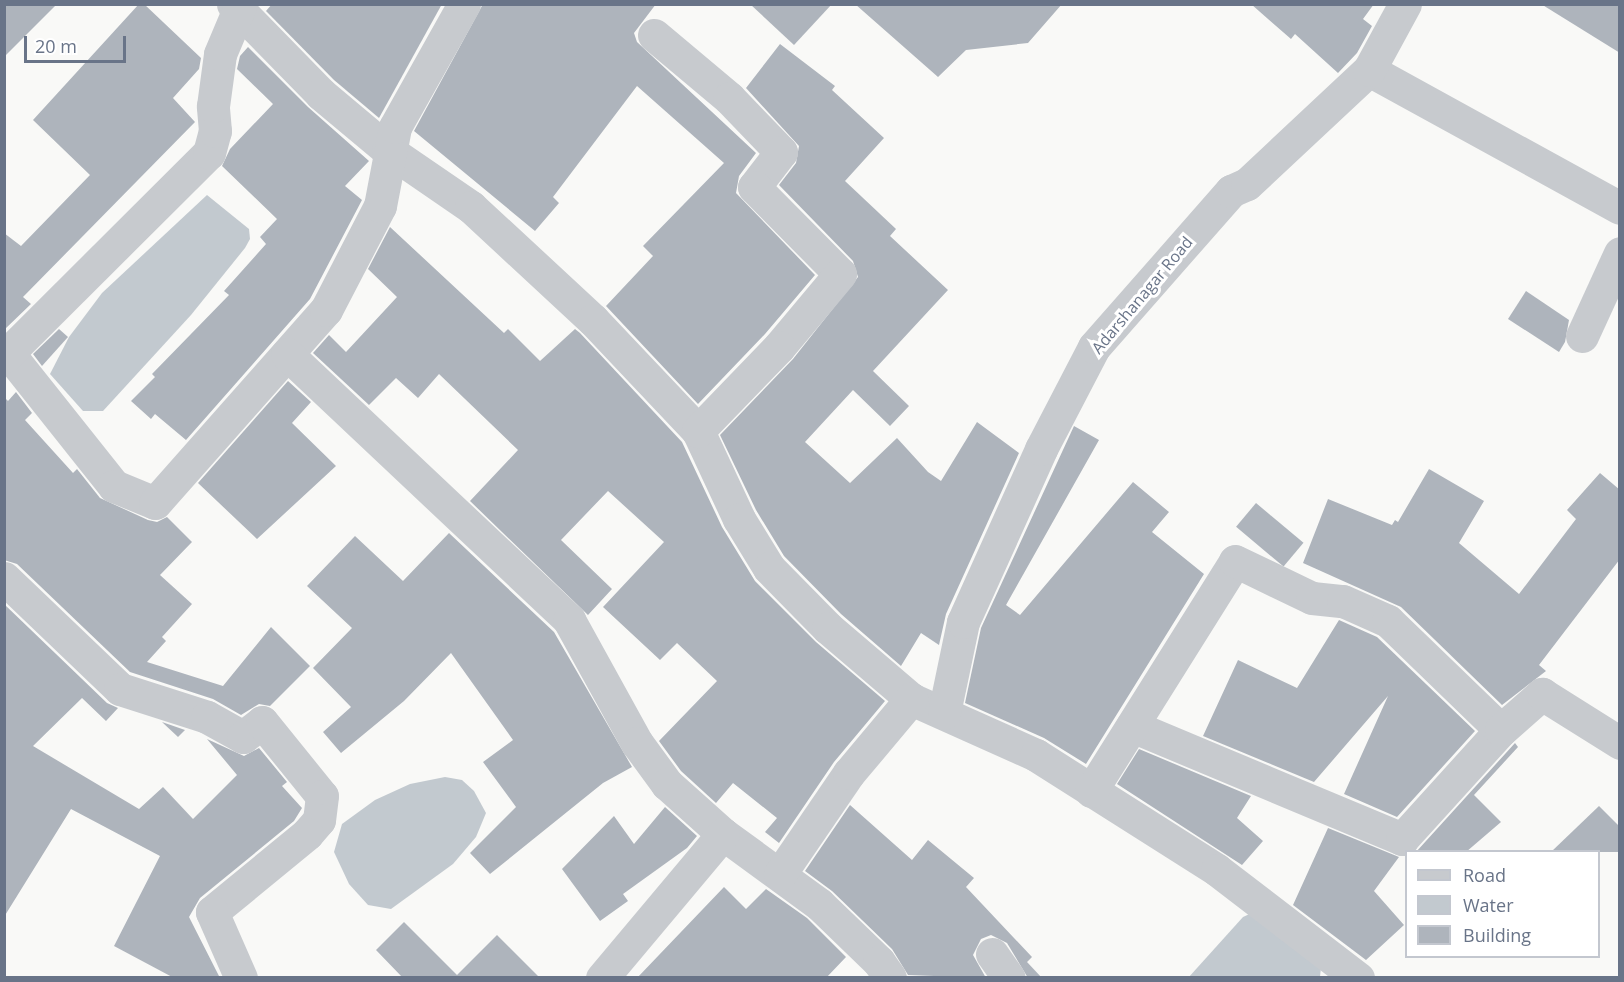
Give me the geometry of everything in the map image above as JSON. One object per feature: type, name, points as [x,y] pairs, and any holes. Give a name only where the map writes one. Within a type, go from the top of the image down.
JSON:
[{"type":"street","points":[[464,4],[396,127],[388,150],[380,206],[326,310],[155,503],[114,486],[7,356],[209,153],[215,131],[213,106],[220,54],[236,6],[321,94],[388,150],[471,207],[545,272],[698,431],[739,519],[769,568],[828,628],[911,699],[1036,755],[1217,870],[1358,978]]},
{"type":"street","name":"Adarshanagar Road","points":[[944,713],[963,622],[1041,449],[1094,347],[1231,191],[1247,184],[1369,70],[1405,4]]},
{"type":"street","points":[[654,35],[729,98],[782,152],[754,187],[840,274],[779,347],[698,431]]},
{"type":"street","points":[[1369,70],[1620,208]]},
{"type":"street","points":[[1582,336],[1620,253]]},
{"type":"street","points":[[287,354],[569,620],[637,743],[667,784],[723,834],[819,904],[879,962],[890,978]]},
{"type":"street","points":[[1091,791],[1235,561],[1312,598],[1343,601],[1388,621],[1501,730]]},
{"type":"street","points":[[4,578],[120,689],[207,717],[243,737],[262,722],[322,796],[319,820],[308,834],[212,912],[241,978]]},
{"type":"street","points":[[1132,726],[1401,839],[1501,730],[1542,694],[1620,743]]},
{"type":"street","points":[[780,874],[849,773],[911,699]]},
{"type":"street","points":[[602,978],[723,834]]},
{"type":"water","points":[[207,195],[249,229],[250,239],[245,248],[191,315],[103,411],[83,411],[50,374],[69,337],[102,293]]},
{"type":"water","points":[[445,777],[462,780],[474,791],[486,813],[476,837],[453,864],[391,909],[368,905],[349,884],[334,852],[342,824],[375,800],[410,784]]},
{"type":"water","points":[[1256,911],[1321,967],[1320,977],[1188,978],[1243,917]]},
{"type":"building","points":[[4,4],[57,4],[4,57]]},
{"type":"building","points":[[139,4],[144,4],[201,58],[199,69],[173,98],[195,122],[23,297],[31,304],[4,330],[4,233],[21,246],[90,175],[33,120]]},
{"type":"building","points":[[272,4],[442,4],[379,118],[334,80],[266,11]]},
{"type":"building","points":[[483,4],[656,4],[634,33],[637,42],[756,153],[739,176],[736,193],[815,275],[765,334],[698,404],[606,306],[653,256],[643,246],[724,163],[637,86],[553,197],[559,203],[535,231],[414,131]]},
{"type":"building","points":[[750,4],[832,4],[794,45]]},
{"type":"building","points":[[855,4],[1062,4],[1028,43],[966,50],[938,77]]},
{"type":"building","points":[[1251,4],[1374,4],[1363,19],[1372,26],[1357,53],[1338,73],[1295,34],[1291,39]]},
{"type":"building","points":[[1541,4],[1620,4],[1620,53]]},
{"type":"building","points":[[780,44],[835,86],[832,90],[884,138],[845,181],[896,229],[890,236],[948,290],[873,371],[909,406],[890,426],[853,390],[805,442],[850,483],[897,438],[928,472],[941,481],[977,422],[1019,453],[946,614],[939,645],[921,633],[901,666],[841,614],[784,556],[756,510],[720,435],[793,359],[858,277],[853,261],[779,185],[796,163],[799,146],[746,88]]},
{"type":"building","points":[[248,47],[308,107],[369,161],[345,186],[362,200],[310,299],[186,440],[155,414],[151,419],[131,401],[155,377],[152,374],[229,295],[224,291],[266,244],[260,237],[277,219],[222,166],[230,149],[273,104],[237,69],[240,56]]},
{"type":"building","points":[[390,227],[504,333],[508,329],[540,361],[575,329],[580,333],[682,442],[722,527],[755,581],[816,642],[885,701],[834,762],[779,843],[765,832],[777,818],[733,783],[716,803],[681,771],[659,741],[717,681],[677,643],[660,660],[603,607],[664,542],[608,491],[561,540],[612,589],[588,615],[470,501],[518,450],[439,374],[418,398],[396,378],[369,405],[313,353],[329,335],[346,352],[397,297],[368,269]]},
{"type":"building","points":[[1526,291],[1569,320],[1565,342],[1559,352],[1508,319]]},
{"type":"building","points":[[59,329],[68,337],[42,366],[33,354]]},
{"type":"building","points":[[288,381],[311,402],[292,423],[336,466],[257,539],[198,483]]},
{"type":"building","points":[[16,392],[32,413],[25,420],[73,473],[77,469],[100,498],[148,520],[157,522],[167,517],[192,542],[160,575],[192,604],[162,637],[166,641],[147,662],[223,686],[271,627],[310,666],[270,706],[259,704],[241,715],[213,699],[130,672],[17,564],[4,560],[4,397],[8,401]]},
{"type":"building","points":[[1074,426],[1099,440],[1006,605],[1020,615],[1133,482],[1169,512],[1152,532],[1204,574],[1086,764],[1044,738],[965,703],[981,628]]},
{"type":"building","points":[[1429,469],[1484,501],[1459,543],[1519,594],[1576,519],[1567,510],[1600,473],[1620,490],[1620,559],[1539,665],[1546,671],[1502,705],[1401,607],[1303,563],[1328,499],[1392,525],[1395,520],[1398,522]]},
{"type":"building","points":[[1256,503],[1303,543],[1284,567],[1236,527]]},
{"type":"building","points":[[449,533],[554,632],[632,767],[603,783],[490,874],[470,853],[516,807],[483,762],[513,740],[451,653],[404,701],[341,753],[323,732],[351,707],[313,668],[352,628],[307,586],[355,536],[403,581]]},
{"type":"building","points":[[4,604],[107,703],[118,708],[106,721],[82,698],[33,746],[139,809],[163,787],[193,819],[237,775],[207,739],[244,756],[259,748],[287,782],[282,786],[302,808],[294,821],[200,898],[189,917],[220,978],[174,978],[114,946],[160,856],[71,809],[4,917]]},
{"type":"building","points":[[1339,620],[1377,637],[1475,731],[1397,817],[1344,794],[1388,696],[1314,782],[1203,736],[1238,660],[1297,688]]},
{"type":"building","points":[[162,722],[185,730],[178,737]]},
{"type":"building","points":[[1515,743],[1518,747],[1474,795],[1501,822],[1468,850],[1418,850]]},
{"type":"building","points":[[1139,749],[1251,796],[1237,818],[1263,841],[1242,865],[1117,784]]},
{"type":"building","points":[[850,805],[912,860],[928,840],[974,878],[966,887],[1032,957],[1027,962],[1042,978],[1028,978],[1007,943],[991,935],[981,939],[973,955],[986,978],[908,975],[892,949],[832,891],[805,871]]},
{"type":"building","points":[[1599,806],[1620,827],[1620,852],[1553,850]]},
{"type":"building","points":[[665,807],[697,836],[687,848],[623,894],[628,901],[600,921],[562,869],[614,816],[634,844]]},
{"type":"building","points":[[1328,828],[1399,857],[1374,891],[1404,925],[1366,960],[1293,905]]},
{"type":"building","points":[[724,887],[746,909],[766,889],[807,918],[846,957],[826,978],[637,978]]},
{"type":"building","points":[[404,922],[457,975],[497,935],[540,978],[403,978],[376,950]]}]
